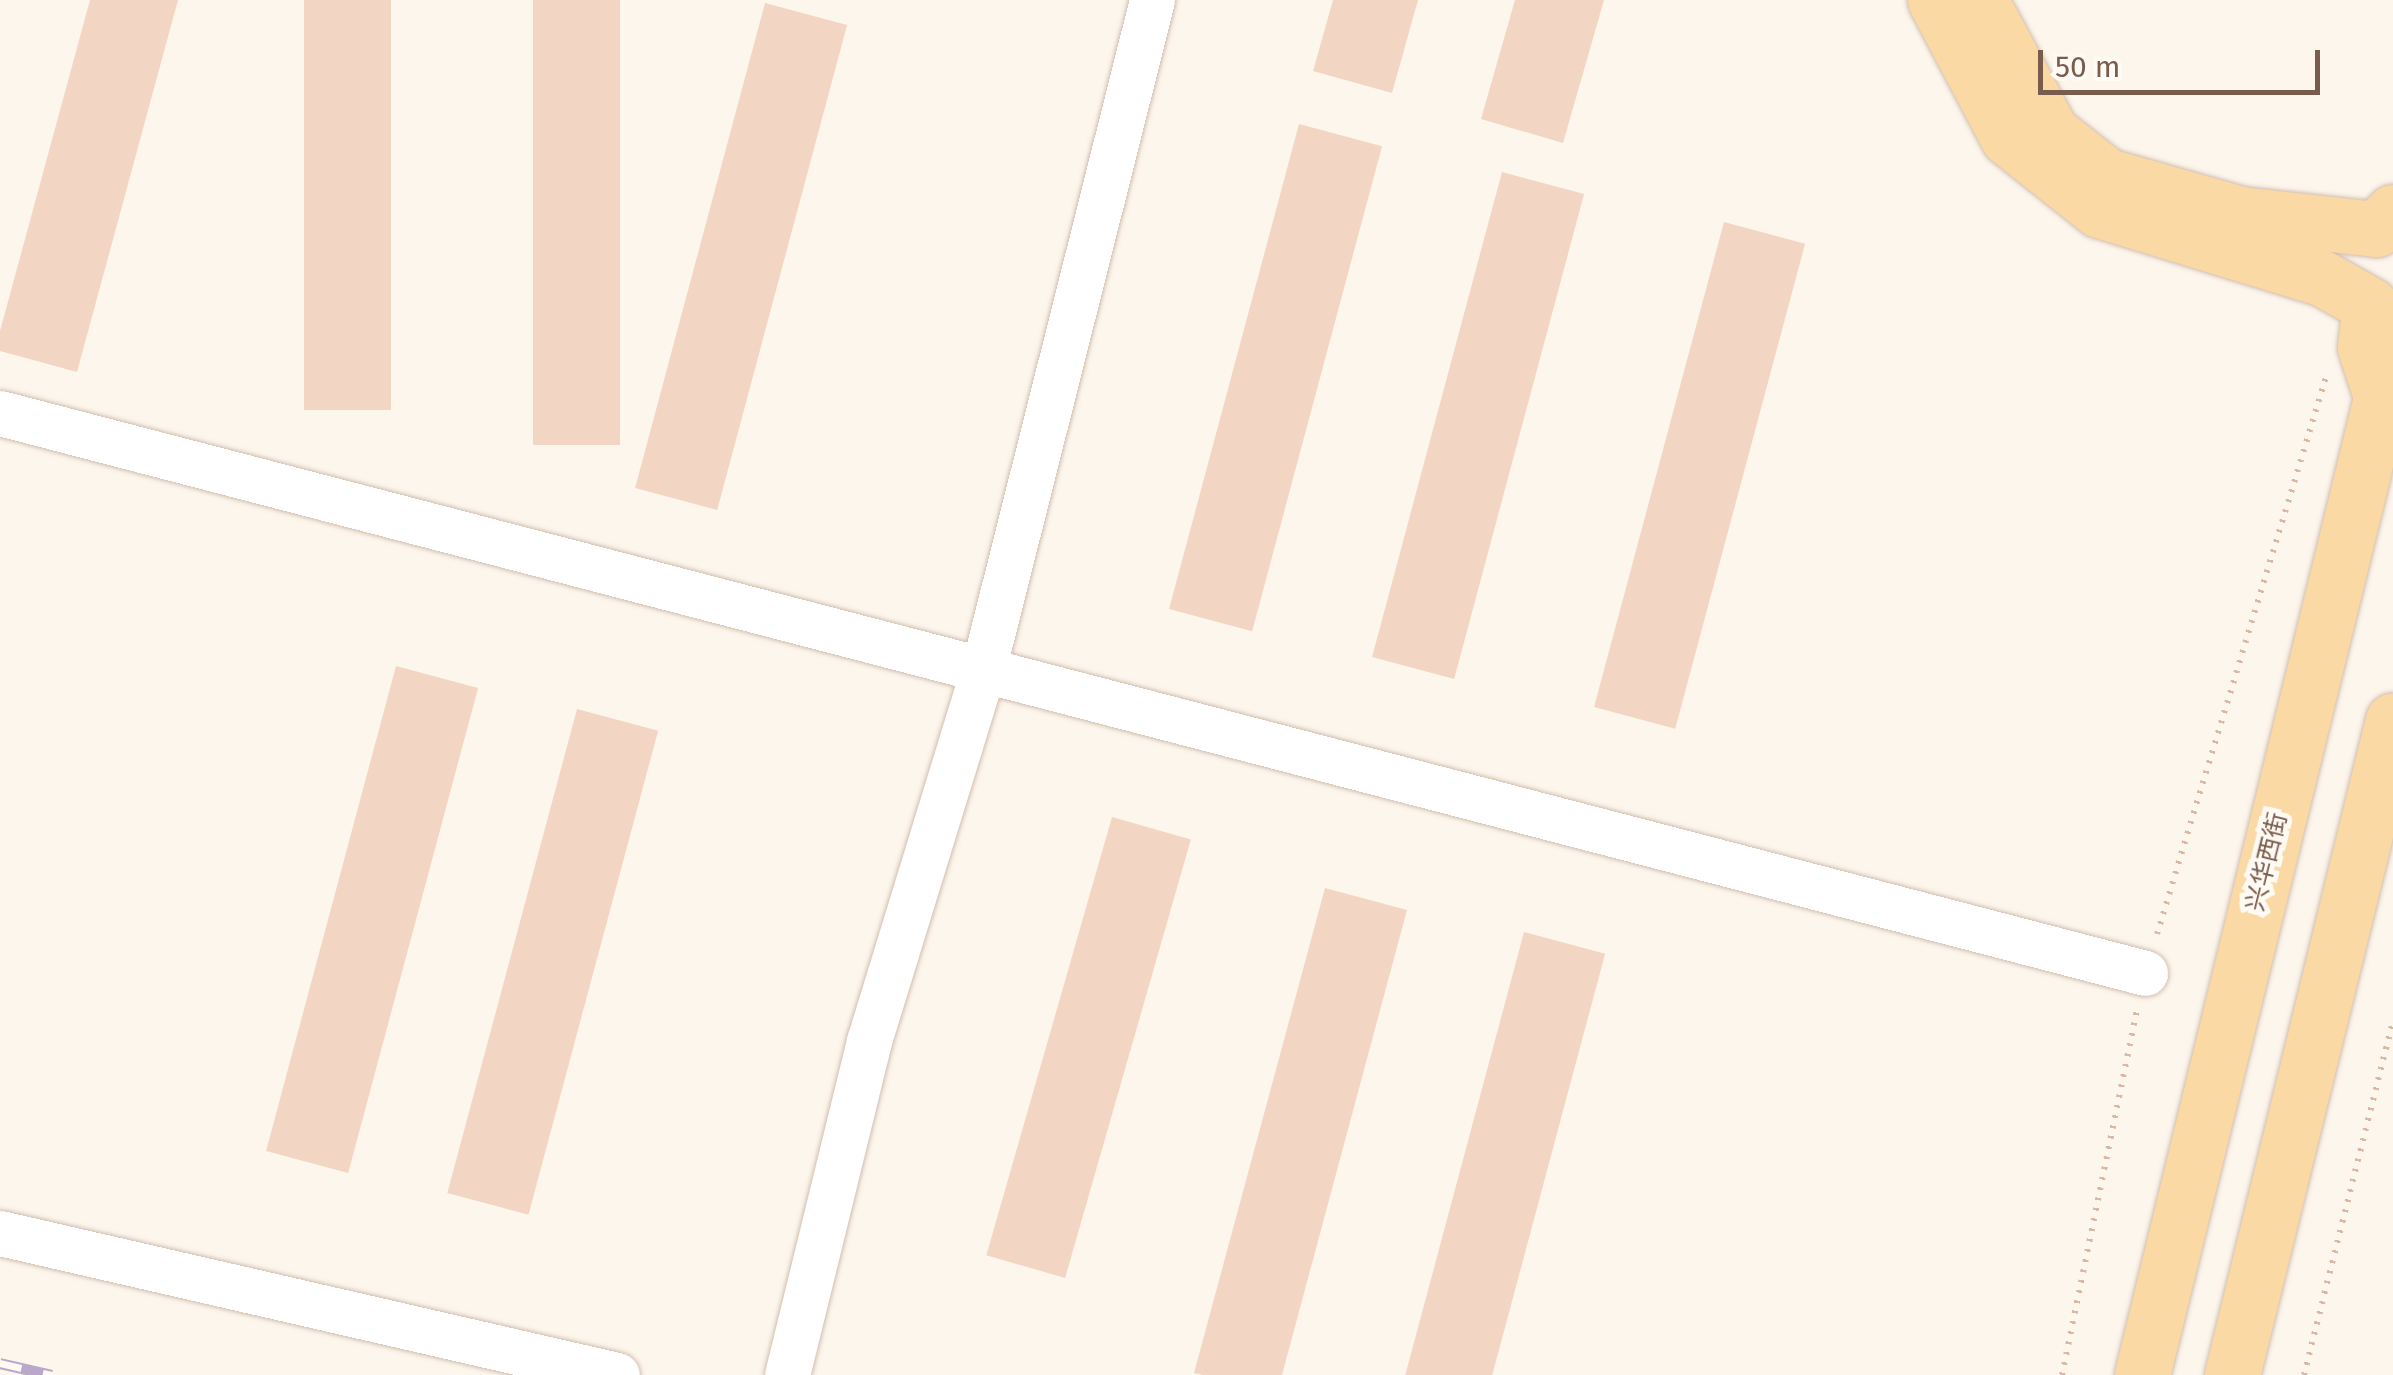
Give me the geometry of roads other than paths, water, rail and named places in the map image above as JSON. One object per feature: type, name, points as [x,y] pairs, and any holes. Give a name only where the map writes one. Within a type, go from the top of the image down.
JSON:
[{"type":"main road","points":[[1935,0],[2008,138],[2099,210],[2322,278],[2370,305],[2365,348],[2387,371]]},
{"type":"main road","points":[[1980,0],[2051,132],[2107,176],[2240,214],[2376,228],[2393,212]]},
{"type":"main road","name":"兴华西街","points":[[2142,1375],[2387,371]]},
{"type":"main road","points":[[2232,1375],[2393,720]]},
{"type":"street","points":[[787,1375],[869,1041],[982,674],[1152,0]]},
{"type":"street","points":[[0,413],[982,674],[2144,974]]},
{"type":"street","points":[[0,1233],[617,1375]]},
{"type":"railway","points":[[0,1363],[52,1375]]}]
